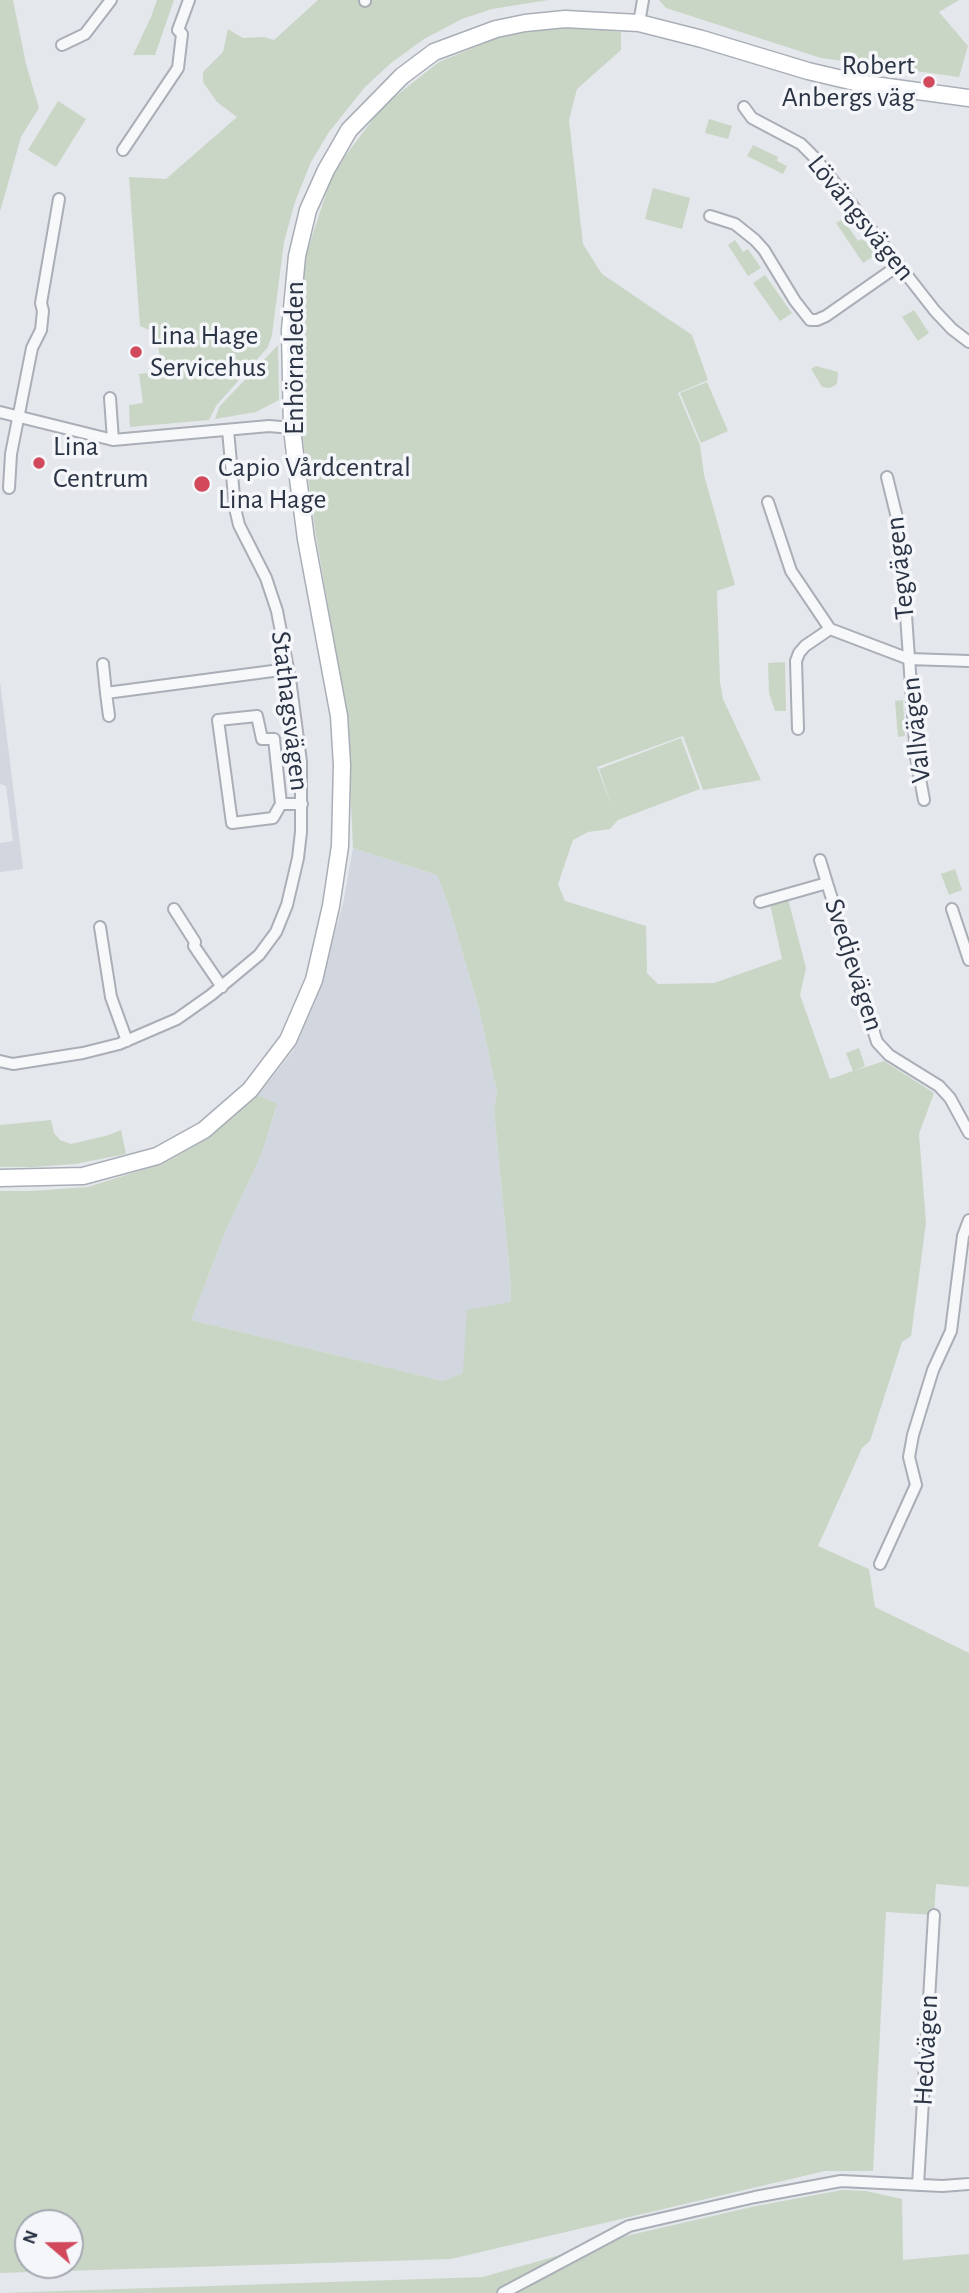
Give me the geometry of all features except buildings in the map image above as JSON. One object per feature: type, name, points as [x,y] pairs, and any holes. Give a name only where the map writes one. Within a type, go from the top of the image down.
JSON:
[{"type":"street","points":[[62,45],[85,34],[111,0]]},
{"type":"street","points":[[124,150],[178,68],[182,34],[178,30],[189,0]]},
{"type":"street","points":[[639,23],[643,0]]},
{"type":"street","name":"Enhörnaleden","points":[[0,1178],[83,1176],[157,1156],[204,1130],[250,1090],[288,1040],[313,980],[331,906],[340,846],[342,765],[338,716],[306,539],[292,428],[290,330],[296,256],[308,210],[326,170],[349,130],[402,76],[434,52],[470,38],[525,23],[565,19],[639,23],[859,83],[969,98]]},
{"type":"street","name":"Lövängsvägen","points":[[744,107],[752,118],[801,144],[816,159],[934,311],[969,342]]},
{"type":"street","points":[[9,488],[11,454],[32,348],[41,330],[41,303],[59,199]]},
{"type":"street","points":[[710,216],[735,224],[755,240],[810,320],[826,316],[899,265]]},
{"type":"street","points":[[110,398],[113,440]]},
{"type":"street","points":[[0,412],[113,440],[268,426],[292,428]]},
{"type":"street","name":"Stathagsvägen","points":[[0,1061],[12,1064],[83,1054],[127,1041],[177,1019],[222,987],[259,955],[276,932],[281,920],[291,892],[298,858],[302,804],[301,762],[277,611],[265,578],[239,525],[235,508],[228,430]]},
{"type":"street","name":"Tegvägen","points":[[887,477],[900,530],[909,659]]},
{"type":"street","points":[[768,502],[791,571],[830,629],[909,659],[969,661]]},
{"type":"street","points":[[798,729],[796,661],[805,646],[830,629]]},
{"type":"street","name":"Vallvägen","points":[[909,659],[916,757],[925,800]]},
{"type":"street","points":[[103,664],[110,716]]},
{"type":"street","points":[[106,693],[288,669]]},
{"type":"street","points":[[257,716],[261,739],[274,739],[281,804],[274,818],[232,823],[218,719],[257,716]]},
{"type":"street","points":[[281,804],[302,804]]},
{"type":"street","name":"Svedjevägen","points":[[820,860],[877,1042],[889,1055],[939,1086],[950,1098],[969,1133]]},
{"type":"street","name":"Svedjevägen","points":[[760,902],[827,883]]},
{"type":"street","points":[[174,909],[195,942],[194,946],[222,987]]},
{"type":"street","points":[[952,909],[969,960]]},
{"type":"street","points":[[100,927],[111,997],[127,1041]]},
{"type":"street","points":[[880,1564],[916,1485],[909,1457],[913,1434],[933,1370],[951,1331],[963,1236],[969,1220]]},
{"type":"street","name":"Hedvägen","points":[[918,2185],[933,1915]]},
{"type":"street","points":[[503,2293],[629,2227],[755,2197],[841,2181],[942,2186],[969,2184]]},
{"type":"shaded area","points":[[0,681],[23,869],[0,872],[0,843],[13,841],[6,786],[0,784]]},
{"type":"shaded area","points":[[353,848],[437,875],[449,906],[479,1009],[497,1092],[494,1111],[511,1303],[463,1373],[443,1381],[191,1320],[226,1230],[262,1153],[277,1105],[258,1095],[293,1051],[314,1004],[343,904]]},
{"type":"green space","points":[[0,0],[13,0],[26,64],[39,108],[21,137],[0,212]]},
{"type":"green space","points":[[157,0],[174,0],[155,55],[133,55],[151,17]]},
{"type":"green space","points":[[318,0],[548,0],[492,9],[462,19],[424,39],[391,63],[365,87],[329,132],[311,162],[295,202],[284,242],[272,335],[268,347],[216,406],[209,420],[130,427],[129,405],[143,403],[139,374],[162,371],[156,333],[140,326],[129,177],[166,179],[237,117],[217,102],[203,82],[203,72],[223,52],[228,29],[243,38],[264,37],[274,40]]},
{"type":"green space","points":[[659,0],[959,0],[939,12],[968,46],[959,77],[821,58],[666,8]]},
{"type":"green space","points":[[564,26],[621,32],[621,50],[577,89],[569,120],[583,244],[602,274],[692,335],[708,380],[678,393],[700,445],[704,475],[735,585],[717,591],[723,699],[761,780],[703,790],[683,736],[597,767],[613,809],[599,769],[681,738],[700,789],[618,820],[610,829],[588,832],[573,840],[558,884],[565,901],[646,926],[647,973],[658,984],[714,983],[782,959],[770,904],[788,899],[806,968],[800,995],[830,1079],[853,1071],[846,1053],[859,1048],[865,1066],[854,1071],[884,1061],[934,1093],[919,1134],[926,1223],[911,1336],[902,1342],[870,1441],[862,1448],[818,1546],[869,1569],[875,1607],[969,1653],[969,1887],[936,1884],[934,1915],[886,1912],[873,2171],[825,2171],[451,2259],[84,2270],[84,2209],[14,2209],[14,2273],[0,2273],[0,1191],[88,1187],[164,1163],[210,1137],[258,1095],[277,1104],[262,1153],[226,1230],[191,1320],[443,1381],[463,1373],[467,1310],[511,1302],[494,1111],[497,1092],[479,1009],[449,906],[437,875],[353,848],[347,716],[316,536],[301,426],[299,329],[305,258],[333,172],[383,106],[439,62],[502,36]]},
{"type":"green space","points":[[58,101],[86,119],[56,167],[28,150]]},
{"type":"green space","points":[[709,119],[732,126],[728,139],[705,133]]},
{"type":"green space","points":[[753,145],[778,157],[777,161],[787,166],[783,174],[747,156]]},
{"type":"green space","points":[[653,188],[690,198],[682,229],[645,219]]},
{"type":"green space","points":[[843,219],[858,241],[863,238],[875,255],[863,263],[836,223]]},
{"type":"green space","points":[[735,240],[743,252],[748,249],[761,268],[748,276],[728,245]]},
{"type":"green space","points":[[765,275],[792,313],[780,321],[753,283]]},
{"type":"green space","points":[[914,310],[929,333],[918,341],[902,317]]},
{"type":"green space","points":[[278,345],[279,400],[256,412],[215,419],[219,407]]},
{"type":"green space","points":[[816,366],[838,372],[837,384],[830,388],[822,387],[811,369]]},
{"type":"green space","points":[[707,382],[728,431],[701,443],[680,393]]},
{"type":"green space","points":[[785,662],[786,711],[775,711],[769,693],[768,663]]},
{"type":"green space","points":[[903,700],[905,736],[898,737],[895,701]]},
{"type":"green space","points":[[955,869],[962,890],[949,895],[941,874]]},
{"type":"green space","points":[[51,1120],[54,1133],[60,1140],[71,1144],[121,1130],[126,1154],[75,1164],[0,1167],[0,1125]]},
{"type":"green space","points":[[842,2190],[866,2191],[902,2199],[903,2260],[969,2254],[969,2293],[0,2293],[483,2277],[630,2235],[756,2206]]},
{"type":"place","name":"Robert Anbergs väg","points":[[929,82]]},
{"type":"place","name":"Lina Hage Servicehus","points":[[136,352]]},
{"type":"place","name":"Lina Centrum","points":[[39,463]]},
{"type":"place","name":"Capio Vårdcentral Lina Hage","points":[[202,484]]}]
